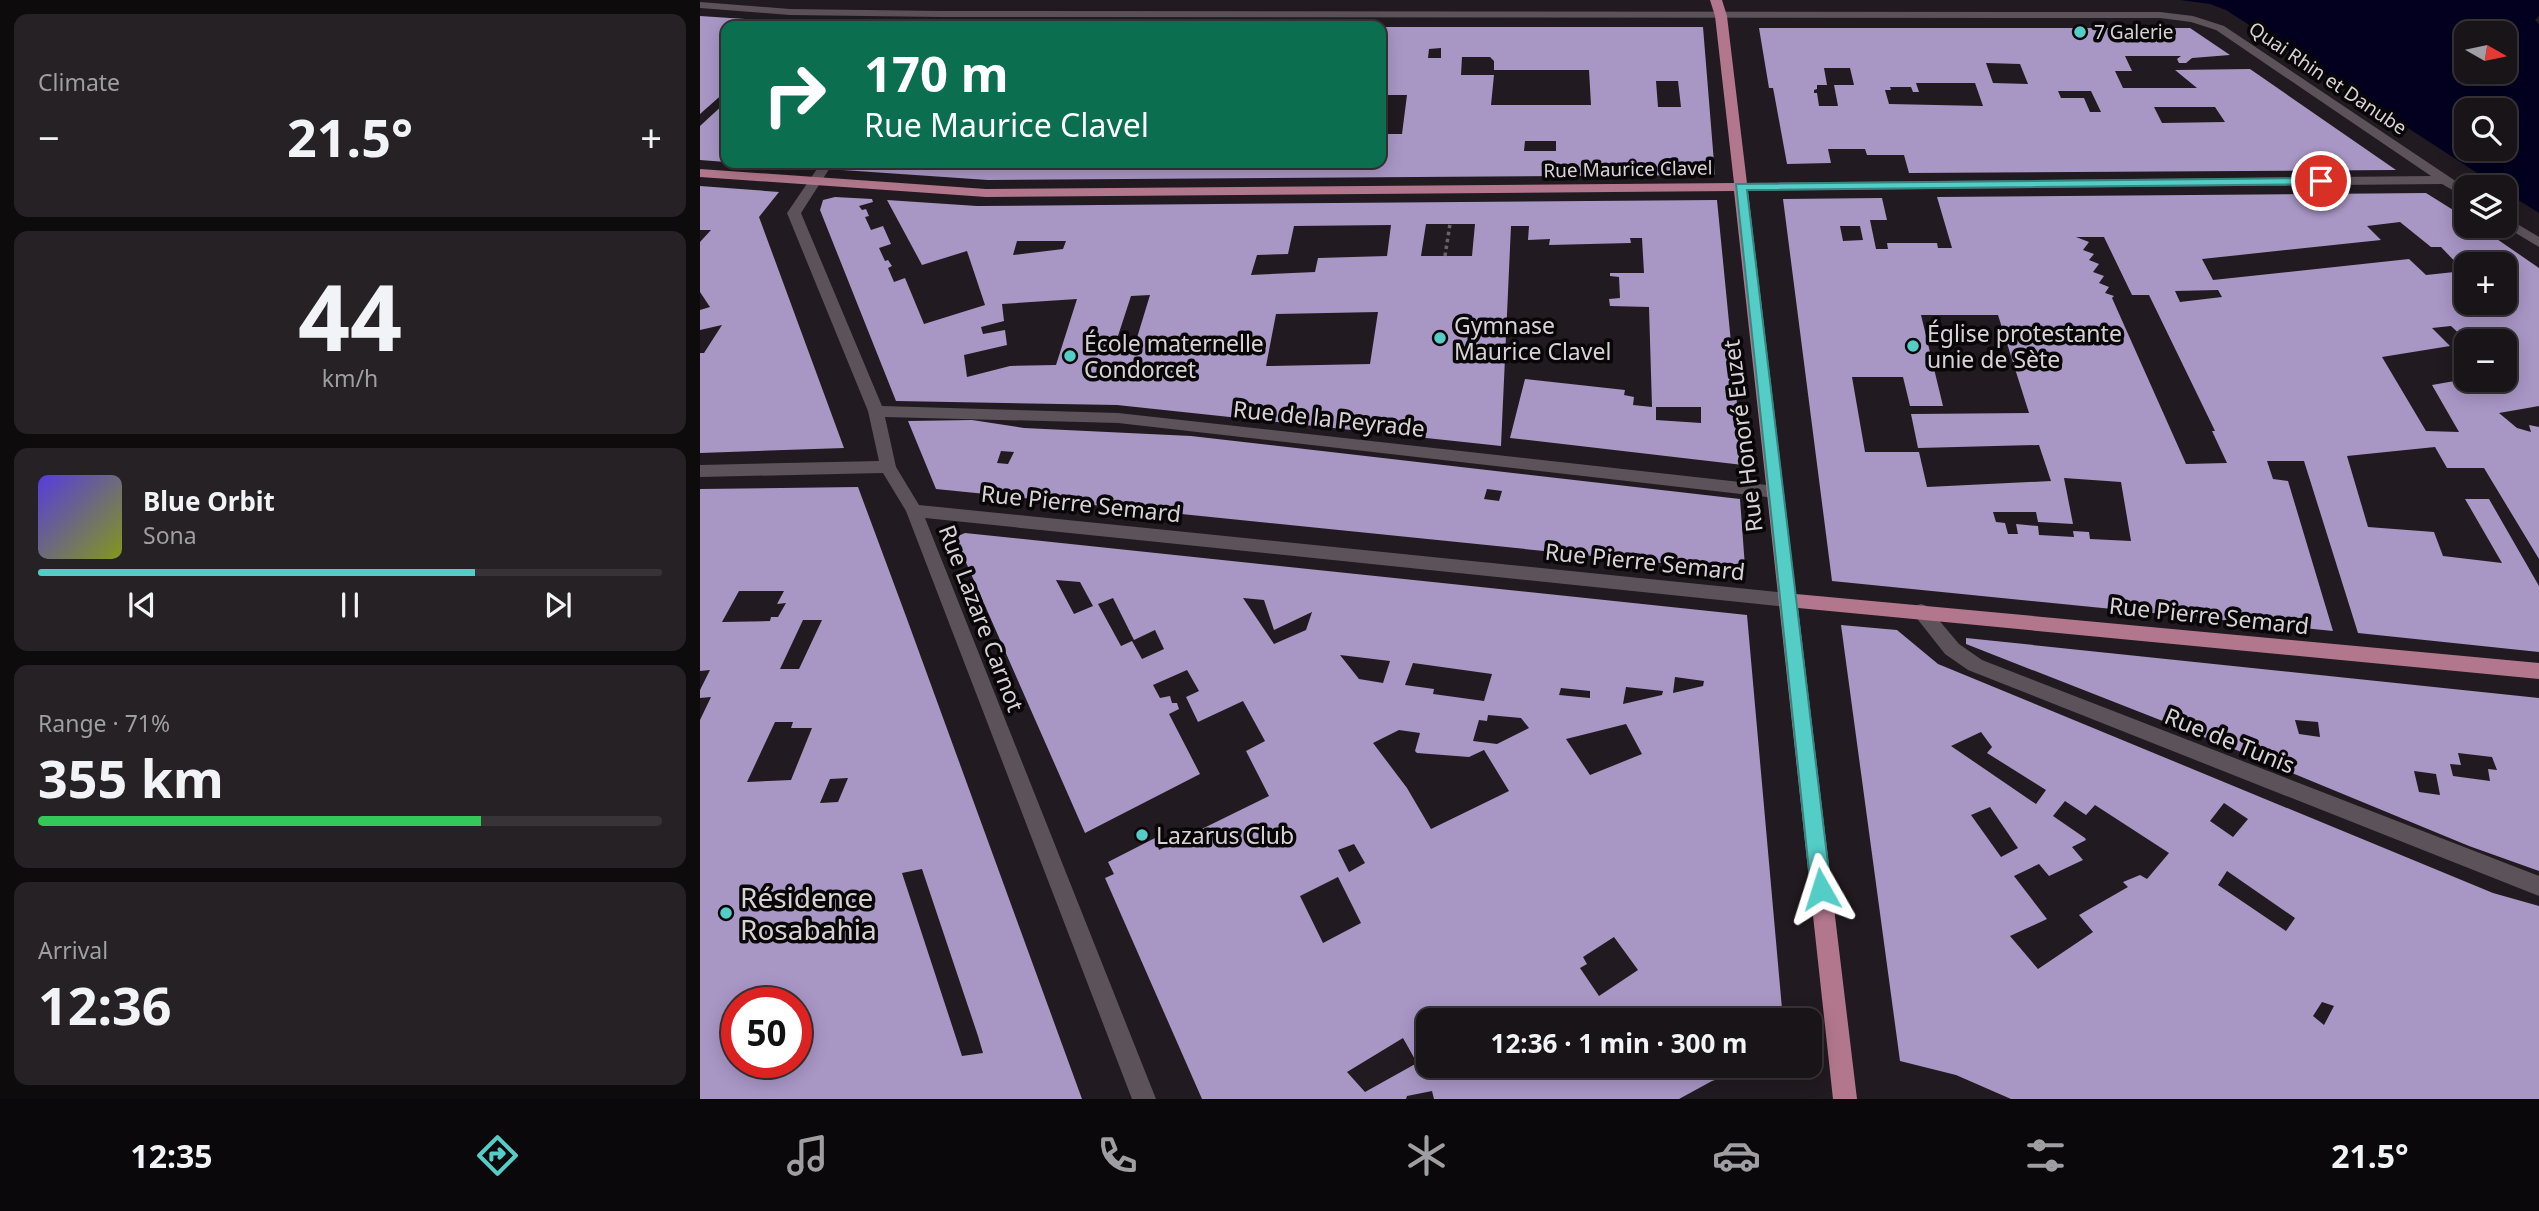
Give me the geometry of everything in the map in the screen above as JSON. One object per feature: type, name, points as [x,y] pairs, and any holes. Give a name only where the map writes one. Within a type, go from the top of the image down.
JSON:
[{"type":"main road","name":"Rue Honoré Euzet","points":[[1716,0],[1721,16],[1845,1099]]},
{"type":"main road","name":"Rue Maurice Clavel","points":[[700,173],[986,194],[1740,187]]},
{"type":"main road","name":"Rue Pierre Semard","points":[[1788,600],[2539,671]]},
{"type":"street","points":[[1742,3],[1751,9],[1773,15]]},
{"type":"street","name":"Quai Rhin et Danube","points":[[700,5],[790,12],[941,14],[2160,15],[2193,19],[2220,28],[2454,186]]},
{"type":"street","points":[[936,21],[941,14]]},
{"type":"street","name":"Rue Lazare Carnot","points":[[823,168],[794,214],[876,411],[888,467],[914,510],[1144,1099]]},
{"type":"street","name":"Rue Maurice Clavel","points":[[1740,187],[2445,180]]},
{"type":"street","points":[[2517,229],[2539,243]]},
{"type":"street","name":"Rue de la Peyrade","points":[[876,411],[1118,418],[1776,492]]},
{"type":"street","points":[[700,471],[888,467]]},
{"type":"street","name":"Rue Pierre Semard","points":[[914,510],[1788,600]]},
{"type":"street","name":"Rue de Tunis","points":[[1921,611],[1952,649],[1975,665],[2539,886]]},
{"type":"path","points":[[1445,256],[1450,224]]},
{"type":"water","points":[[2180,0],[2539,0],[2539,16],[2535,20],[2539,24],[2539,213],[2517,199],[2517,175],[2480,175],[2459,161],[2517,161],[2517,98],[2454,98],[2454,158],[2226,10],[2210,4]]},
{"type":"building","points":[[700,16],[776,21],[721,21],[721,95],[700,114]]},
{"type":"building","points":[[1386,27],[1703,27],[1715,175],[988,180],[842,170],[1386,168],[1386,134],[1402,134],[1407,95],[1386,95]],"holes":[[[1441,48],[1441,58],[1428,58],[1429,49]],[[1462,57],[1490,57],[1494,61],[1494,70],[1589,70],[1591,105],[1491,105],[1494,75],[1461,75]],[[1656,81],[1678,81],[1681,107],[1658,107]],[[1525,141],[1556,141],[1556,151],[1524,151]]]},
{"type":"building","points":[[1759,28],[2190,28],[2230,55],[2192,58],[2186,63],[2179,63],[2177,59],[2181,56],[2125,56],[2132,71],[2115,71],[2123,88],[2197,88],[2175,70],[2250,69],[2396,170],[1909,173],[1904,155],[1867,155],[1865,149],[1828,149],[1831,163],[1787,164],[1773,88],[1769,88]],"holes":[[[1986,63],[2020,64],[2028,84],[1993,83]],[[1824,68],[1850,68],[1854,85],[1834,85],[1838,106],[1819,106],[1814,90],[1817,85],[1827,85]],[[1916,83],[1975,83],[1983,106],[1889,104],[1885,90],[1891,90],[1890,87],[1911,87],[1913,92],[1919,92]],[[2058,91],[2091,91],[2101,112],[2090,112],[2084,98],[2061,98]],[[2154,107],[2215,107],[2225,122],[2162,123]]]},
{"type":"building","points":[[721,107],[721,162],[700,160],[700,126]]},
{"type":"building","points":[[700,186],[779,192],[759,217],[844,448],[700,453],[700,353],[704,353],[722,325],[700,330],[700,310],[710,307],[700,292],[700,242],[711,230],[700,230]]},
{"type":"building","points":[[2426,193],[2454,210],[2454,238],[2495,238],[2516,252],[2454,252],[2454,261],[2441,247],[2431,247],[2400,222],[2367,226],[2381,240],[2202,259],[2213,280],[2409,259],[2426,275],[2454,272],[2454,315],[2517,315],[2517,253],[2539,268],[2539,406],[2499,413],[2517,428],[2531,432],[2529,425],[2539,427],[2539,559],[2484,468],[2447,468],[2435,447],[2347,456],[2368,527],[2434,532],[2443,556],[2502,563],[2465,499],[2489,499],[2539,586],[2539,652],[2358,633],[2304,461],[2267,461],[2273,479],[2288,481],[2333,631],[1832,581],[1783,199],[1882,198],[1887,220],[1870,220],[1876,249],[1888,249],[1887,243],[1937,243],[1938,248],[1952,248],[1937,197]],"holes":[[[1840,226],[1860,226],[1863,240],[1843,241]],[[2076,237],[2104,237],[2132,295],[2149,295],[2215,431],[2212,431],[2227,463],[2186,464],[2112,298],[2114,296],[2105,293],[2109,287],[2099,283],[2104,276],[2093,272],[2099,264],[2089,260],[2094,254],[2083,250],[2089,242]],[[2218,290],[2222,297],[2180,302],[2175,291]],[[1921,315],[1998,315],[2029,413],[1911,414],[1918,448],[2039,445],[2051,481],[1927,487],[1919,452],[1865,452],[1852,377],[1903,377],[1910,406],[1943,406]],[[2451,326],[2454,329],[2517,329],[2517,392],[2454,392],[2454,381],[2432,385],[2459,432],[2426,431],[2382,357],[2450,346],[2432,328]],[[2064,478],[2121,482],[2131,541],[2090,539],[2089,532],[2073,531],[2074,537],[2039,535],[2038,526],[2016,524],[2018,534],[2008,534],[2005,523],[1996,522],[1993,512],[2036,512],[2038,522],[2073,524]]]},
{"type":"building","points":[[835,197],[872,199],[873,202],[859,206],[862,210],[866,209],[869,216],[865,217],[871,230],[883,226],[891,244],[879,248],[885,261],[888,260],[892,266],[888,268],[894,282],[905,278],[924,324],[985,305],[967,251],[922,265],[887,200],[977,206],[1717,200],[1743,465],[1510,438],[1525,379],[1625,390],[1624,395],[1634,397],[1633,405],[1652,407],[1649,307],[1610,306],[1609,299],[1620,298],[1619,277],[1610,276],[1610,273],[1644,273],[1642,238],[1630,238],[1631,243],[1549,245],[1550,239],[1528,240],[1529,226],[1511,226],[1501,446],[1117,405],[896,401],[820,210],[823,200]],"holes":[[[1426,224],[1475,224],[1472,256],[1421,256]],[[1391,225],[1387,256],[1318,258],[1315,272],[1251,275],[1257,255],[1288,254],[1294,226]],[[1017,241],[1066,241],[1063,249],[1013,255]],[[1150,295],[1136,341],[1117,339],[1131,296]],[[1077,299],[1056,365],[1010,366],[967,377],[964,355],[1007,345],[1005,330],[983,334],[981,327],[1004,321],[1002,304]],[[1378,312],[1370,364],[1266,366],[1276,314]],[[1656,407],[1701,407],[1701,423],[1656,420]]]},
{"type":"building","points":[[972,420],[1024,428],[1191,436],[1740,499],[1745,567],[1741,571],[936,489],[908,421]],"holes":[[[1001,451],[1014,452],[1008,464],[997,463]],[[1487,489],[1502,491],[1499,501],[1484,499]]]},
{"type":"building","points":[[858,487],[1082,1099],[700,1099],[700,720],[711,697],[700,698],[700,690],[710,670],[700,671],[700,489]],"holes":[[[739,591],[784,591],[777,604],[786,603],[778,617],[771,617],[770,621],[722,622]],[[803,620],[822,620],[799,669],[780,669]],[[775,722],[793,722],[791,728],[812,728],[791,780],[747,782]],[[848,778],[838,802],[820,803],[830,779]],[[922,869],[983,1053],[962,1056],[902,873]]]},
{"type":"building","points":[[965,533],[1747,615],[1782,1008],[1416,1008],[1416,1061],[1403,1038],[1347,1072],[1365,1092],[1416,1064],[1416,1078],[1721,1078],[1679,1099],[1434,1099],[1432,1091],[1407,1096],[1406,1099],[1202,1099],[1105,878],[1114,874],[1108,862],[1155,838],[1159,850],[1269,796],[1246,751],[1265,741],[1243,701],[1198,722],[1186,697],[1199,691],[1187,670],[1153,685],[1160,698],[1170,696],[1172,703],[1177,703],[1179,709],[1169,714],[1200,774],[1085,833],[957,542],[958,536]],"holes":[[[1056,580],[1080,582],[1093,606],[1074,614]],[[1113,598],[1134,640],[1155,630],[1164,649],[1142,659],[1132,641],[1121,646],[1098,604]],[[1243,598],[1264,600],[1274,630],[1312,612],[1306,630],[1274,644]],[[1340,655],[1390,661],[1383,683],[1359,679]],[[1413,663],[1492,674],[1484,701],[1433,694],[1434,689],[1405,685]],[[1675,677],[1704,681],[1703,686],[1673,693]],[[1626,687],[1663,691],[1662,695],[1623,704]],[[1561,688],[1590,691],[1590,698],[1559,695]],[[1488,715],[1521,718],[1529,728],[1497,744],[1473,741],[1479,720],[1487,721]],[[1626,724],[1642,754],[1590,775],[1566,739]],[[1399,730],[1420,733],[1415,751],[1417,753],[1469,757],[1484,750],[1509,791],[1431,829],[1407,788],[1373,743]],[[1354,844],[1365,863],[1349,872],[1338,850]],[[1338,877],[1361,923],[1323,943],[1300,896]],[[1614,937],[1638,970],[1599,996],[1580,968],[1587,964],[1583,957]]]},
{"type":"building","points":[[1841,625],[1897,630],[1938,664],[2493,893],[2539,906],[2539,1099],[2011,1099],[1956,1075],[1900,1061]],"holes":[[[1981,732],[1992,747],[1987,753],[2046,790],[2036,804],[1951,746]],[[2065,801],[2086,815],[2095,805],[2169,853],[2147,879],[2140,875],[2123,882],[2128,887],[2079,915],[2093,932],[2038,969],[2010,936],[2047,919],[2014,876],[2039,864],[2049,876],[2083,860],[2072,847],[2086,840],[2053,816]],[[2224,803],[2248,819],[2233,837],[2210,821]],[[1990,807],[2018,848],[2001,857],[1971,815]],[[2227,871],[2295,918],[2286,931],[2218,885]],[[2322,1002],[2334,1006],[2324,1025],[2313,1016]]]},
{"type":"building","points":[[1966,638],[2539,698],[2539,871],[2469,846],[2229,747],[1966,644]],"holes":[[[2295,720],[2318,722],[2320,737],[2299,734]],[[2458,753],[2492,757],[2497,770],[2488,769],[2490,781],[2453,776],[2450,764],[2461,765]],[[2414,771],[2436,774],[2440,795],[2419,792]]]},
{"type":"place","name":"7 Galerie","points":[[2080,32]]},
{"type":"place","name":"Gymnase Maurice Clavel","points":[[1440,338]]},
{"type":"place","name":"Église protestante unie de Sète","points":[[1913,346]]},
{"type":"place","name":"École maternelle Condorcet","points":[[1070,356]]},
{"type":"place","name":"Lazarus Club","points":[[1142,835]]},
{"type":"place","name":"Résidence Rosabahia","points":[[726,913]]},
{"type":"route","points":[[1821,889],[1740,187],[2321,181]]}]
